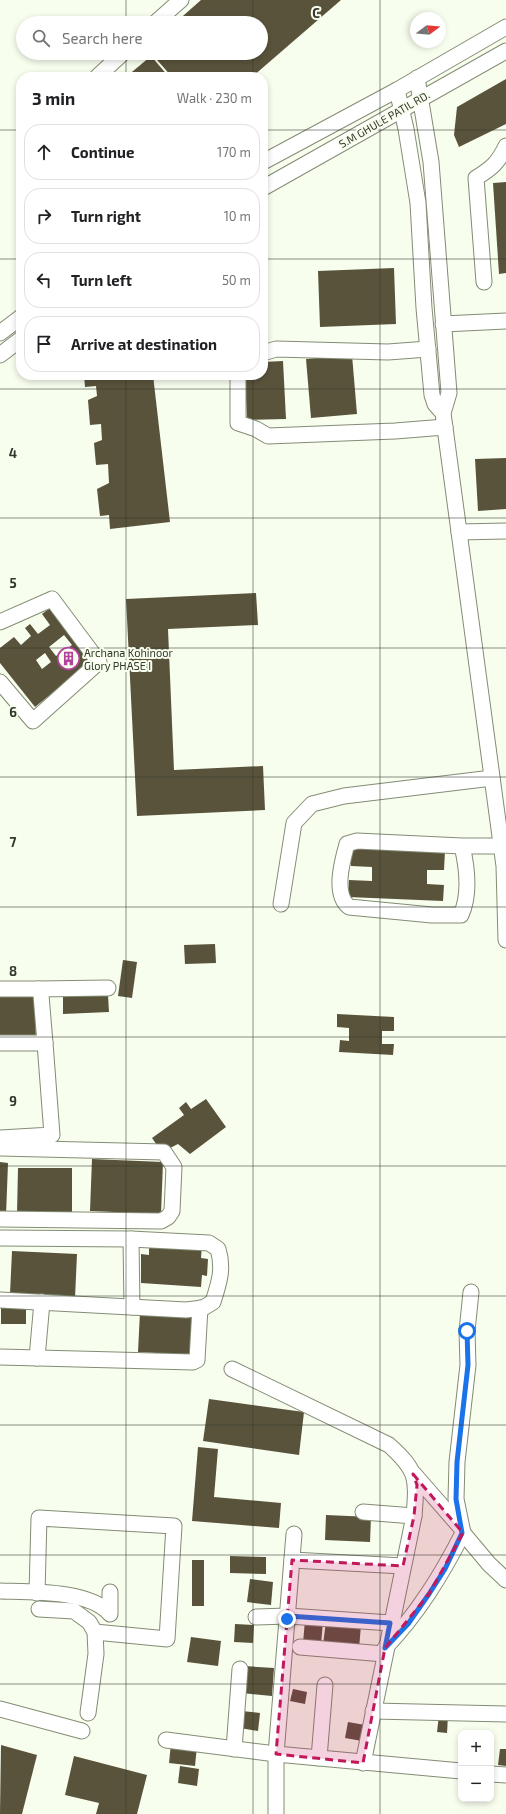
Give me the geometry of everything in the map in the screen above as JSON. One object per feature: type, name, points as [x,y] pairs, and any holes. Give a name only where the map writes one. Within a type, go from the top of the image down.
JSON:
[{"type":"street","points":[[164,16],[181,0]]},
{"type":"street","name":"S.M GHULE PATIL RD.","points":[[268,159],[397,90],[506,27]]},
{"type":"street","name":"S.M GHULE PATIL RD.","points":[[268,185],[506,50]]},
{"type":"street","points":[[103,72],[116,60]]},
{"type":"street","points":[[417,78],[431,162],[449,393],[444,420],[504,866],[506,940]]},
{"type":"street","points":[[397,90],[402,110],[418,203],[432,395],[444,420]]},
{"type":"street","points":[[484,282],[476,178],[490,170],[500,159],[506,146]]},
{"type":"street","points":[[0,333],[16,321]]},
{"type":"street","points":[[443,324],[506,321]]},
{"type":"street","points":[[0,355],[16,343]]},
{"type":"street","points":[[268,351],[276,349],[388,352],[428,350]]},
{"type":"street","points":[[238,380],[238,424],[256,429],[268,436],[394,431],[444,420]]},
{"type":"street","points":[[459,532],[506,531]]},
{"type":"street","points":[[0,622],[52,599],[99,662],[33,721],[0,682]]},
{"type":"street","points":[[281,904],[294,823],[312,804],[344,796],[492,778]]},
{"type":"street","points":[[462,846],[466,862],[466,904],[461,915],[432,915],[349,908],[344,903],[340,895],[342,861],[347,844],[357,841],[462,846],[501,846]]},
{"type":"street","points":[[0,989],[108,988]]},
{"type":"street","points":[[0,1138],[52,1135],[41,995],[38,989]]},
{"type":"street","points":[[0,1043],[45,1043]]},
{"type":"street","points":[[0,1148],[164,1152],[174,1167],[172,1211],[168,1217],[161,1221],[0,1219]]},
{"type":"street","points":[[0,1238],[131,1239],[208,1243],[218,1249],[222,1261],[220,1280],[213,1302],[200,1308],[186,1310],[0,1300]]},
{"type":"street","points":[[131,1239],[132,1307]]},
{"type":"street","points":[[384,1651],[408,1624],[429,1594],[445,1569],[462,1531],[456,1499],[457,1462],[468,1365],[467,1331],[471,1292]]},
{"type":"street","points":[[37,1358],[42,1302]]},
{"type":"street","points":[[0,1357],[193,1362],[197,1360],[200,1308]]},
{"type":"street","points":[[232,1369],[389,1445],[403,1457],[413,1474],[489,1564],[506,1580]]},
{"type":"street","points":[[363,1763],[384,1651],[414,1516],[417,1485],[413,1474]]},
{"type":"street","points":[[363,1512],[414,1516]]},
{"type":"street","points":[[37,1593],[39,1518],[174,1526],[167,1639],[95,1632]]},
{"type":"street","points":[[276,1814],[276,1754],[294,1534]]},
{"type":"street","points":[[292,1560],[403,1566]]},
{"type":"street","points":[[0,1591],[37,1593],[95,1602],[105,1608],[110,1614],[110,1592]]},
{"type":"street","points":[[39,1609],[74,1611],[89,1622],[95,1632],[96,1654],[88,1713]]},
{"type":"street","points":[[256,1617],[288,1616],[390,1623]]},
{"type":"street","points":[[300,1647],[384,1651]]},
{"type":"street","points":[[234,1749],[240,1669]]},
{"type":"street","points":[[318,1758],[325,1685]]},
{"type":"street","points":[[0,1710],[82,1731]]},
{"type":"street","points":[[373,1711],[506,1714]]},
{"type":"street","points":[[166,1740],[276,1754],[458,1771]]},
{"type":"street","points":[[494,1774],[506,1775]]},
{"type":"highlighted area","points":[[413,1474],[463,1533],[429,1594],[385,1648],[363,1763],[276,1754],[292,1560],[403,1566],[414,1516],[417,1485]]},
{"type":"building","points":[[201,0],[341,0],[258,72],[168,72],[157,60],[268,60],[268,16],[183,16]]},
{"type":"building","points":[[146,60],[154,60],[165,72],[132,72]]},
{"type":"building","points":[[506,79],[506,124],[459,147],[454,135],[457,107]]},
{"type":"building","points":[[506,182],[506,273],[499,274],[493,183]]},
{"type":"building","points":[[394,268],[396,324],[320,327],[318,271]]},
{"type":"building","points":[[352,355],[357,414],[311,418],[306,359]]},
{"type":"building","points":[[283,361],[286,419],[247,420],[245,380],[268,380],[268,362]]},
{"type":"building","points":[[84,380],[154,380],[170,522],[110,529],[109,515],[100,516],[97,489],[109,483],[108,464],[96,465],[94,443],[102,440],[101,424],[90,425],[88,400],[97,396],[96,386],[85,387]]},
{"type":"building","points":[[506,458],[506,509],[478,511],[475,459]]},
{"type":"building","points":[[256,593],[258,625],[168,629],[174,770],[263,766],[265,810],[137,816],[126,599]]},
{"type":"building","name":"Archana Kohinoor Glory PHASE I","points":[[50,608],[92,661],[35,707],[0,663],[0,648],[14,637],[21,645],[31,636],[25,628],[30,624],[38,634],[50,625],[42,614]],"holes":[[[64,635],[72,645],[56,656],[49,647]],[[45,653],[51,662],[42,669],[36,660]]]},
{"type":"building","points":[[351,847],[445,851],[444,870],[427,870],[427,884],[444,885],[443,901],[348,897],[349,880],[372,881],[372,867],[351,866]]},
{"type":"building","points":[[215,944],[216,963],[185,964],[184,945]]},
{"type":"building","points":[[123,960],[137,962],[132,998],[118,996]]},
{"type":"building","points":[[34,990],[36,1036],[0,1037],[0,991]]},
{"type":"building","points":[[108,995],[109,1012],[63,1014],[63,997]]},
{"type":"building","points":[[337,1014],[394,1017],[394,1031],[382,1031],[382,1044],[394,1044],[393,1055],[339,1052],[340,1040],[349,1041],[349,1028],[337,1027]]},
{"type":"building","points":[[206,1099],[226,1127],[190,1154],[178,1144],[170,1148],[167,1145],[159,1148],[152,1138],[184,1115],[179,1108],[186,1102],[191,1109]]},
{"type":"building","points":[[92,1159],[163,1162],[161,1214],[90,1211]]},
{"type":"building","points":[[0,1162],[8,1163],[6,1216],[0,1215]]},
{"type":"building","points":[[18,1168],[72,1168],[72,1214],[17,1214]]},
{"type":"building","points":[[149,1243],[202,1245],[201,1258],[208,1259],[207,1276],[202,1275],[201,1287],[141,1283],[141,1254],[149,1255]]},
{"type":"building","points":[[12,1251],[77,1254],[75,1298],[10,1294]]},
{"type":"building","points":[[1,1304],[26,1305],[26,1324],[1,1324]]},
{"type":"building","points":[[140,1312],[195,1316],[193,1355],[138,1352]]},
{"type":"building","points":[[209,1399],[304,1412],[299,1455],[203,1441]]},
{"type":"building","points":[[198,1447],[218,1449],[214,1497],[281,1503],[279,1528],[192,1521]]},
{"type":"building","points":[[326,1515],[371,1517],[370,1542],[325,1540]]},
{"type":"building","points":[[230,1556],[266,1557],[266,1574],[230,1573]]},
{"type":"building","points":[[192,1560],[204,1560],[204,1606],[192,1606]]},
{"type":"building","points":[[250,1579],[273,1582],[271,1605],[247,1602]]},
{"type":"building","points":[[305,1620],[323,1621],[321,1645],[303,1643]]},
{"type":"building","points":[[326,1621],[361,1625],[359,1649],[323,1645]]},
{"type":"building","points":[[235,1624],[254,1625],[253,1643],[234,1642]]},
{"type":"building","points":[[191,1637],[221,1641],[218,1666],[187,1662]]},
{"type":"building","points":[[244,1666],[274,1668],[272,1696],[242,1693]]},
{"type":"building","points":[[293,1689],[307,1692],[305,1704],[290,1701]]},
{"type":"building","points":[[242,1711],[260,1713],[258,1731],[240,1728]]},
{"type":"building","points":[[439,1715],[448,1716],[447,1733],[437,1732]]},
{"type":"building","points":[[348,1722],[365,1725],[362,1741],[345,1738]]},
{"type":"building","points":[[171,1743],[197,1746],[195,1766],[169,1763]]},
{"type":"building","points":[[1,1745],[37,1755],[22,1814],[0,1814]]},
{"type":"building","points":[[500,1749],[506,1749],[506,1766],[498,1765]]},
{"type":"building","points":[[74,1756],[147,1775],[137,1814],[96,1814],[99,1803],[65,1795]]},
{"type":"building","points":[[180,1766],[199,1769],[197,1786],[178,1783]]},
{"type":"place","name":"Archana Kohinoor Glory PHASE I","points":[[69,658]]},
{"type":"route","points":[[287,1619],[288,1616],[390,1623],[385,1648],[408,1624],[445,1569],[462,1533],[456,1499],[457,1462],[468,1365],[467,1331]]}]
